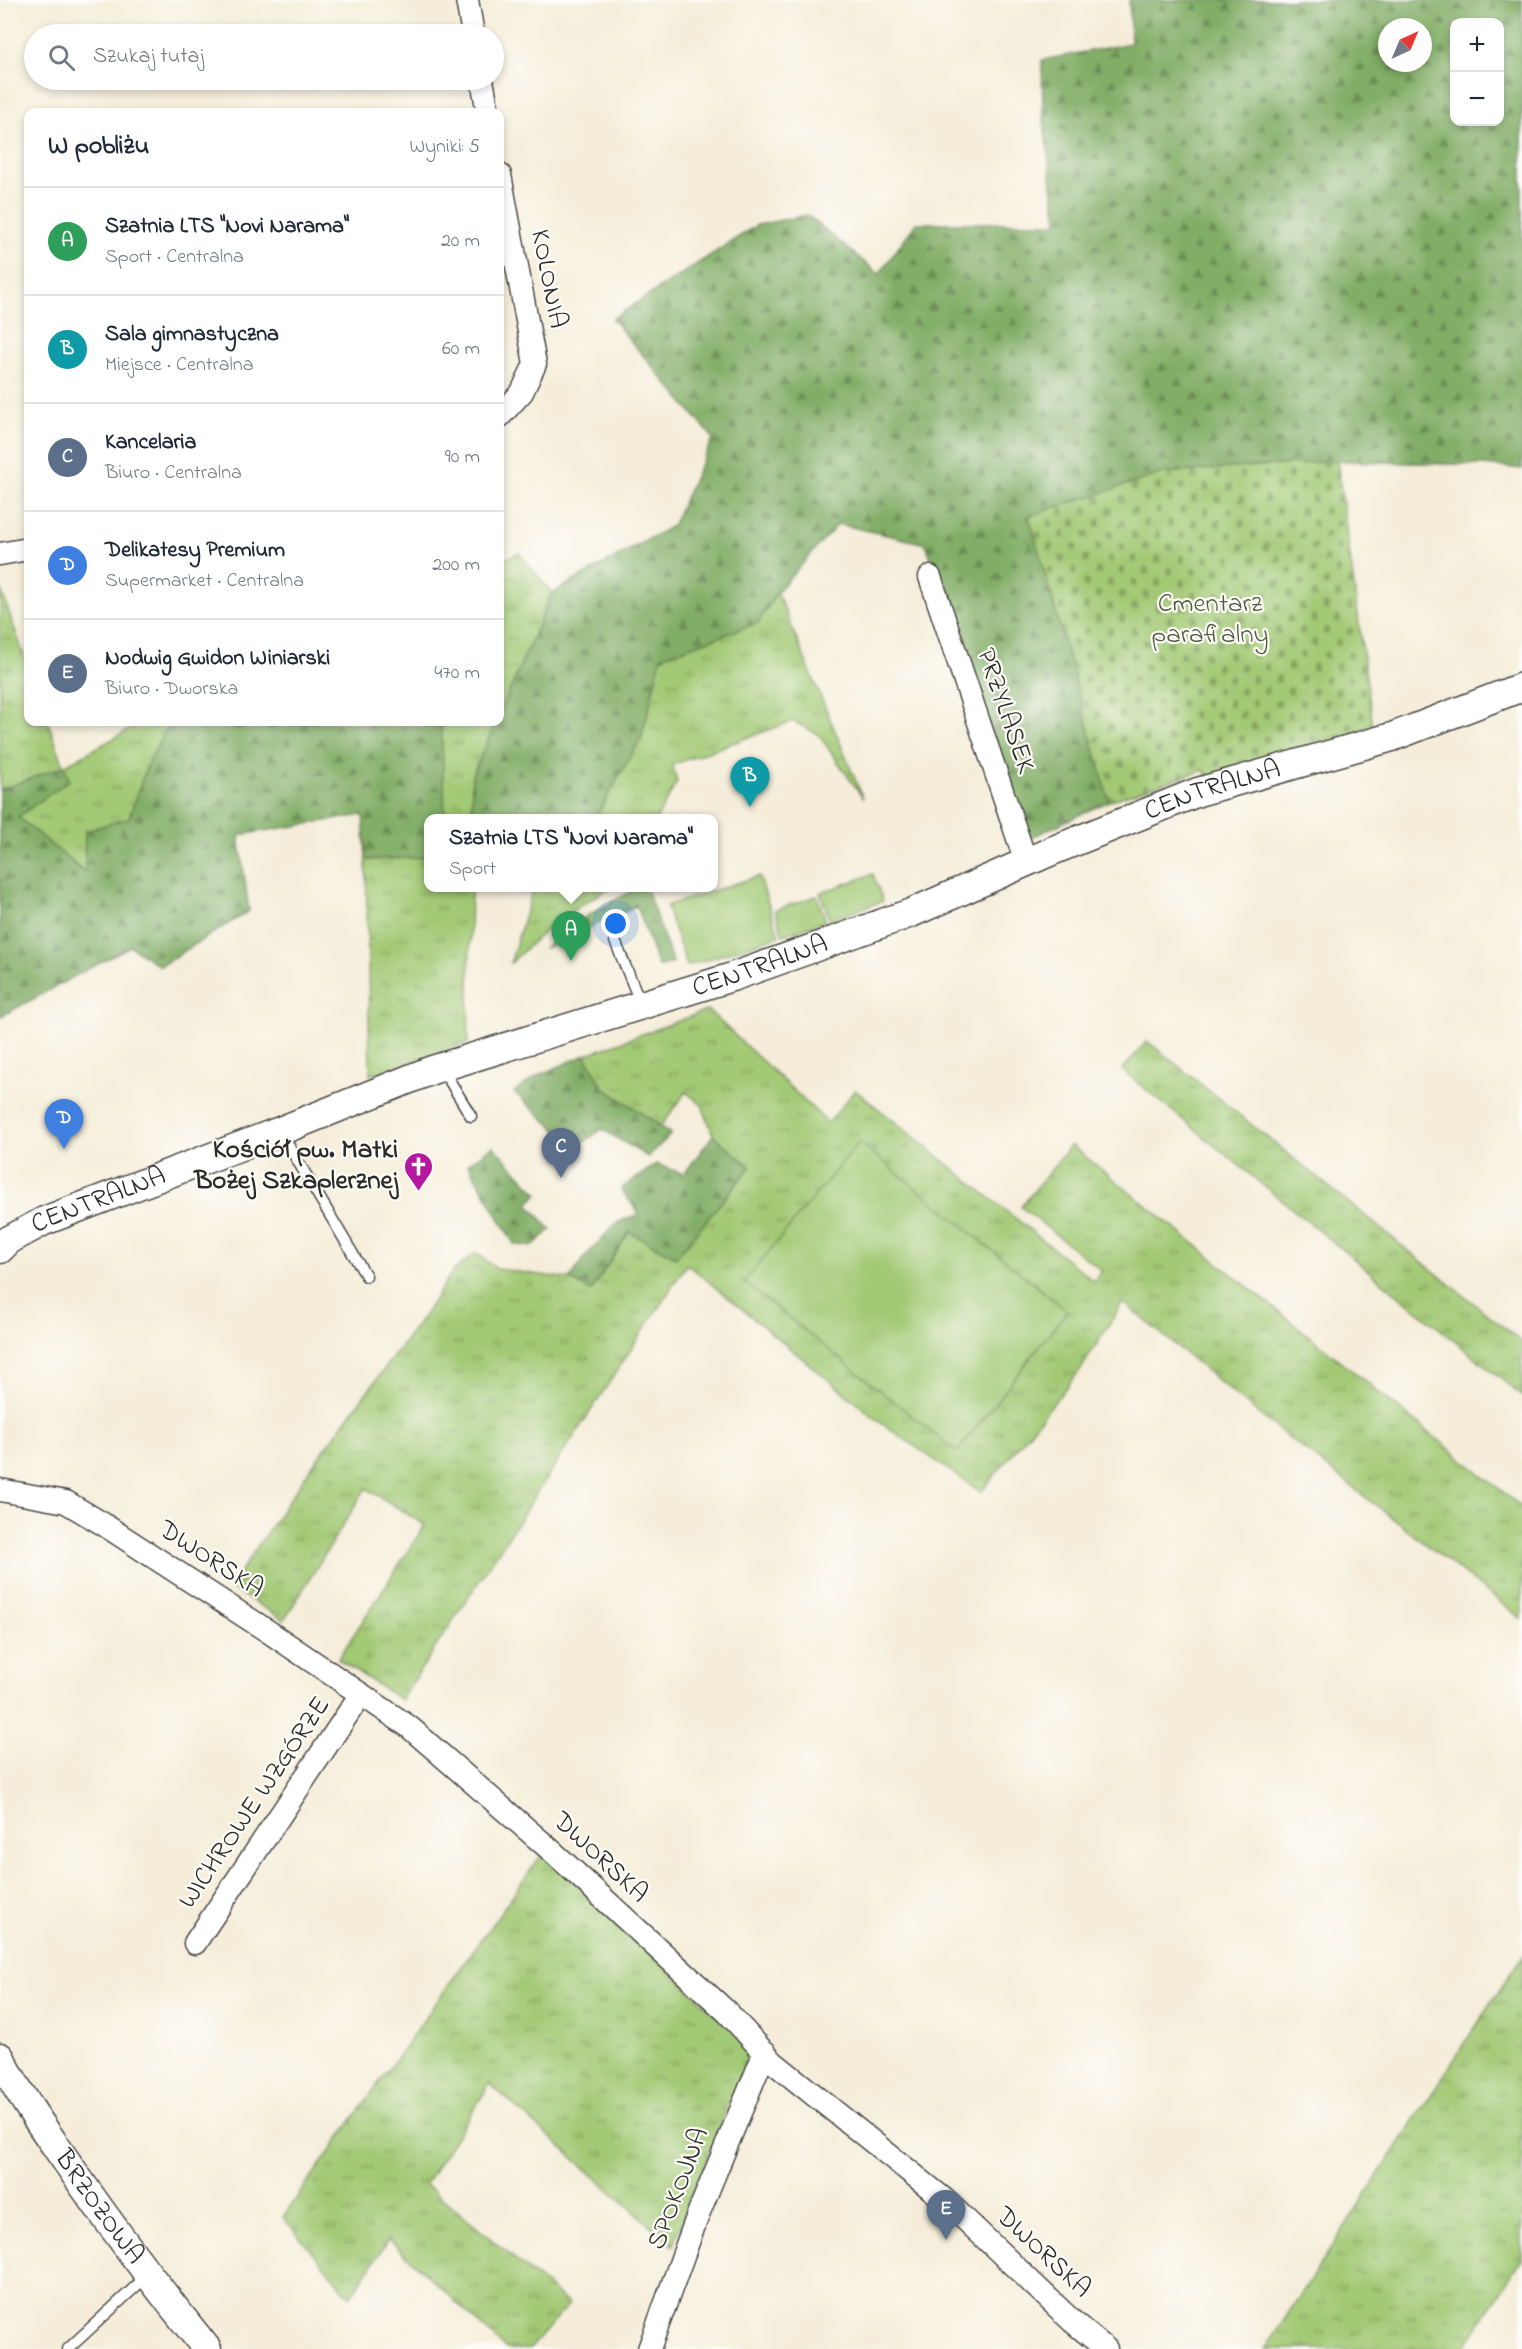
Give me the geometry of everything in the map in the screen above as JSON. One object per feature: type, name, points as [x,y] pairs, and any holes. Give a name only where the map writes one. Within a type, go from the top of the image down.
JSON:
[{"type":"street","points":[[467,0],[471,24]]},
{"type":"street","points":[[484,90],[487,108]]},
{"type":"street","name":"KOLONIA","points":[[504,197],[535,364],[522,392],[504,412]]},
{"type":"street","points":[[0,554],[24,550]]},
{"type":"street","name":"PRZYLASEK","points":[[930,577],[1026,862]]},
{"type":"street","name":"CENTRALNA","points":[[3,1240],[44,1221],[442,1067],[732,977],[911,913],[1026,862],[1198,792],[1392,737],[1522,687]]},
{"type":"street","name":"DWORSKA","points":[[0,1490],[66,1502],[123,1536],[408,1726],[554,1853],[728,2013],[773,2062],[945,2200],[1072,2321],[1107,2349]]},
{"type":"street","name":"WICHROWE WZGÓRZE","points":[[195,1943],[361,1694]]},
{"type":"street","name":"SPOKOJNA","points":[[649,2349],[699,2212],[765,2052]]},
{"type":"street","name":"BRZOZOWA","points":[[0,2057],[14,2085],[147,2276],[207,2349]]},
{"type":"lane","points":[[615,941],[641,1004]]},
{"type":"lane","points":[[442,1067],[471,1116]]},
{"type":"lane","points":[[280,1131],[366,1276]]},
{"type":"lane","points":[[68,2349],[147,2276]]},
{"type":"green space","points":[[1129,0],[1522,0],[1522,469],[1484,465],[1337,461],[1164,473],[1029,516],[1109,801],[1028,839],[926,544],[838,524],[777,592],[758,623],[661,657],[642,736],[597,814],[472,814],[472,776],[494,726],[504,726],[504,704],[552,593],[672,526],[713,438],[612,319],[757,225],[807,215],[879,274],[916,223],[1057,223],[1043,114],[1042,60],[1131,43]]},
{"type":"green space","name":"Cmentarz parafialny","points":[[1337,461],[1373,727],[1207,776],[1204,770],[1109,801],[1029,516],[1164,473]]},
{"type":"green space","points":[[519,553],[552,593],[504,704],[504,559]]},
{"type":"green space","points":[[0,587],[24,656],[24,726],[49,726],[64,766],[0,790]]},
{"type":"green space","points":[[777,592],[863,798],[819,735],[793,721],[672,765],[677,782],[659,814],[597,814],[642,736],[661,657],[758,623]]},
{"type":"green space","points":[[136,726],[168,726],[147,765],[129,818],[86,873],[17,817],[69,780],[64,766]]},
{"type":"green space","points":[[168,726],[441,726],[445,814],[424,814],[424,857],[366,860],[363,815],[239,835],[249,911],[160,966],[130,946],[0,1017],[0,790],[64,766],[69,780],[18,817],[85,873],[85,831],[129,818],[147,765]]},
{"type":"green space","points":[[441,726],[494,726],[472,776],[472,814],[445,814]]},
{"type":"green space","points":[[424,857],[424,892],[471,892],[468,1043],[370,1075],[366,860]]},
{"type":"green space","points":[[873,874],[883,901],[830,920],[820,893]]},
{"type":"green space","points":[[759,876],[779,936],[687,966],[666,906],[709,892],[718,892],[718,889]]},
{"type":"green space","points":[[532,892],[603,892],[557,922],[510,964]]},
{"type":"green space","points":[[630,892],[647,892],[673,963],[658,967],[637,906],[544,948],[590,914]]},
{"type":"green space","points":[[817,896],[826,921],[783,935],[775,910]]},
{"type":"green space","points":[[708,1010],[828,1123],[855,1090],[1094,1281],[1102,1271],[1021,1207],[1071,1145],[1522,1507],[1522,1619],[1256,1412],[1123,1302],[1081,1369],[981,1492],[881,1423],[687,1264],[401,1700],[338,1659],[425,1525],[366,1488],[284,1620],[230,1587],[310,1469],[425,1314],[452,1272],[476,1253],[497,1269],[570,1279],[591,1291],[629,1232],[676,1257],[750,1167],[713,1135],[702,1105],[686,1092],[661,1126],[603,1087],[585,1055]]},
{"type":"green space","points":[[1147,1041],[1522,1342],[1522,1396],[1122,1070]]},
{"type":"green space","points":[[585,1055],[603,1087],[671,1134],[648,1157],[602,1129],[583,1143],[565,1138],[514,1092],[539,1075]]},
{"type":"green space","points":[[713,1135],[750,1167],[676,1257],[629,1232],[591,1291],[570,1279],[585,1257],[616,1223],[639,1214],[621,1189],[656,1164],[684,1174]]},
{"type":"green space","points":[[859,1142],[1067,1311],[957,1452],[744,1282]]},
{"type":"green space","points":[[493,1146],[538,1194],[528,1204],[551,1230],[531,1247],[514,1244],[468,1164]]},
{"type":"green space","points":[[543,1853],[751,2047],[673,2246],[490,2084],[425,2184],[569,2304],[530,2349],[506,2349],[389,2239],[350,2297],[283,2217]]},
{"type":"green space","points":[[1522,1956],[1522,2260],[1463,2349],[1265,2349]]},
{"type":"place","name":"Sala gimnastyczna","points":[[750,807]]},
{"type":"place","name":"Szatnia LTS \"Novi Narama\"","points":[[571,961]]},
{"type":"place","name":"Delikatesy Premium","points":[[64,1149]]},
{"type":"place","name":"Kancelaria","points":[[561,1178]]},
{"type":"place","name":"Kościół pw. Matki Bożej Szkaplerznej","points":[[419,1192]]},
{"type":"place","name":"Nodwig Gwidon Winiarski","points":[[946,2240]]}]
